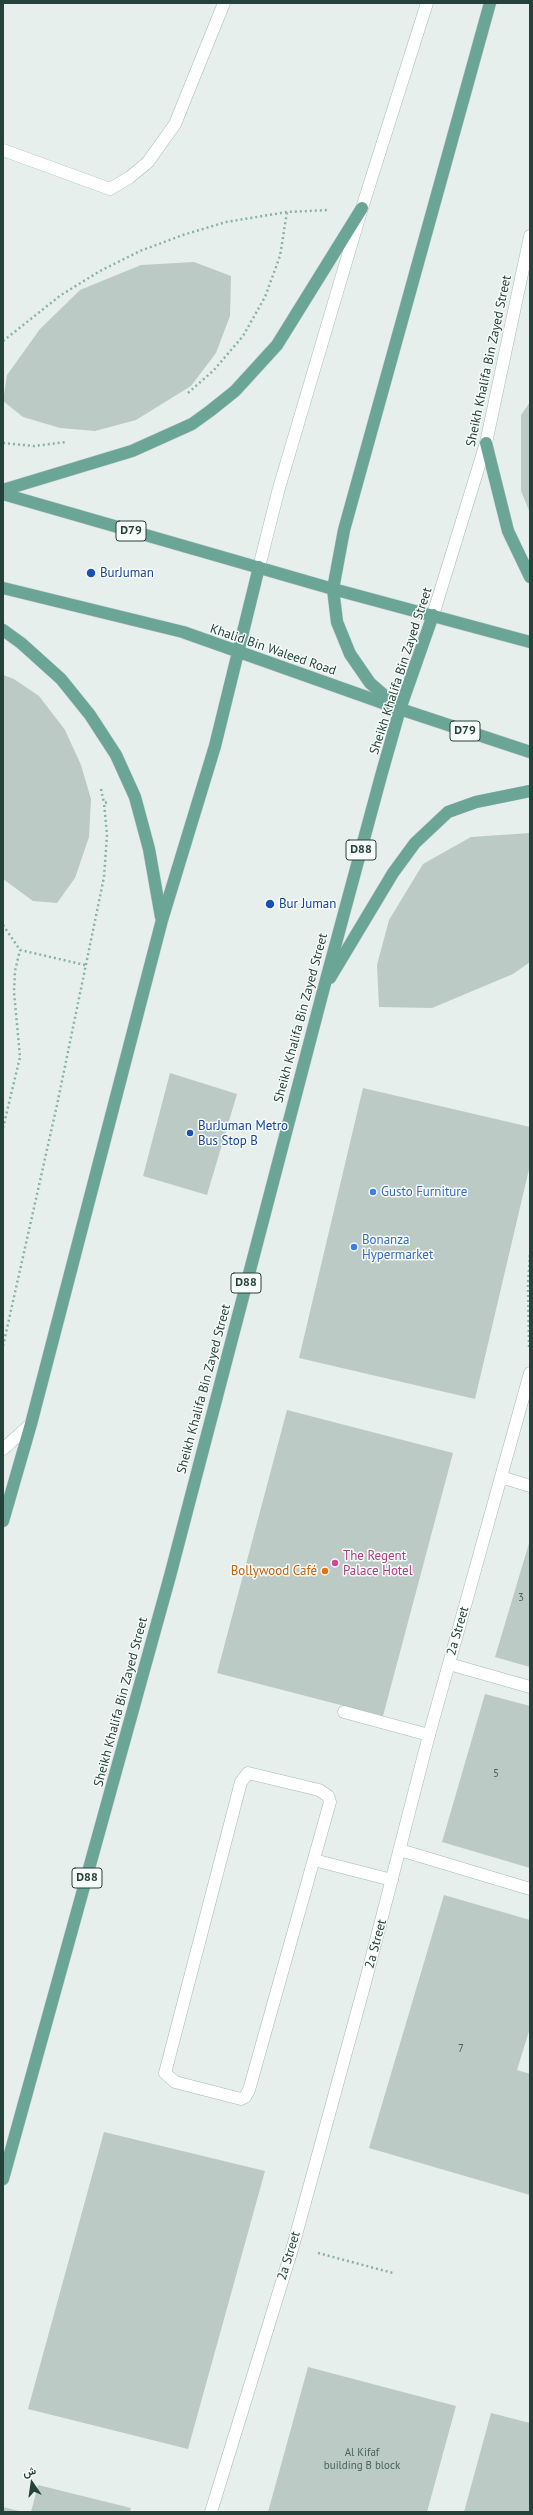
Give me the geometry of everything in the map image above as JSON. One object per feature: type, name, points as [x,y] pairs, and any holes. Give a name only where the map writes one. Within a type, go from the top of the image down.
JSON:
[{"type":"main road","points":[[400,709],[370,683],[350,654],[337,622],[333,589],[344,530],[490,3]]},
{"type":"main road","points":[[3,490],[132,451],[192,424],[210,411],[234,391],[277,345],[362,208]]},
{"type":"main road","points":[[486,443],[508,531],[530,577]]},
{"type":"main road","name":"D79","points":[[3,494],[333,589],[530,642]]},
{"type":"main road","points":[[3,1521],[31,1424],[162,920],[215,746],[259,567]]},
{"type":"main road","name":"Khalid Bin Waleed Road","points":[[3,588],[183,632],[400,709],[530,752]]},
{"type":"main road","name":"Sheikh Khalifa Bin Zayed Street","points":[[3,2179],[170,1576],[323,991],[400,709],[433,615]]},
{"type":"main road","points":[[3,630],[21,642],[61,679],[90,715],[116,755],[135,797],[149,849],[162,920]]},
{"type":"main road","points":[[323,991],[393,872],[415,843],[448,812],[476,802],[530,791]]},
{"type":"street","points":[[3,150],[110,189],[130,177],[153,156],[174,124],[224,3]]},
{"type":"street","points":[[259,567],[279,488],[362,208],[427,3]]},
{"type":"street","name":"Sheikh Khalifa Bin Zayed Street","points":[[433,615],[486,443],[530,236]]},
{"type":"street","name":"2a Street","points":[[211,2512],[293,2246],[400,1850],[429,1735],[530,1373]]},
{"type":"street","points":[[3,1449],[31,1424]]},
{"type":"street","points":[[501,1477],[530,1486]]},
{"type":"street","points":[[449,1664],[530,1687]]},
{"type":"street","points":[[344,1712],[429,1735]]},
{"type":"street","points":[[252,1773],[319,1790],[328,1796],[329,1808],[314,1860],[248,2094],[241,2099],[174,2082],[167,2077],[165,2069],[245,1775],[252,1773]]},
{"type":"street","points":[[400,1850],[530,1890]]},
{"type":"street","points":[[314,1860],[392,1880]]},
{"type":"path","points":[[3,341],[61,295],[100,271],[140,251],[183,235],[226,222],[287,212],[362,208]]},
{"type":"path","points":[[186,394],[214,370],[243,336],[265,297],[280,256],[287,212]]},
{"type":"path","points":[[3,443],[34,446],[71,442]]},
{"type":"path","points":[[3,1346],[104,877],[107,835],[104,803],[135,797]]},
{"type":"path","points":[[3,925],[20,950],[86,965]]},
{"type":"path","points":[[3,1128],[20,1057],[14,992],[15,971],[20,950]]},
{"type":"path","points":[[529,1352],[528,1284],[530,1253]]},
{"type":"path","points":[[293,2246],[393,2273]]},
{"type":"building","points":[[194,262],[231,276],[230,316],[216,353],[191,386],[136,420],[95,431],[60,428],[23,417],[3,401],[7,375],[40,329],[80,290],[141,265]]},
{"type":"building","points":[[530,402],[530,513],[521,491],[521,415]]},
{"type":"building","points":[[3,675],[14,679],[39,696],[65,730],[81,765],[91,799],[89,837],[75,878],[57,903],[33,901],[3,879]]},
{"type":"building","points":[[530,833],[530,962],[513,974],[432,1008],[379,1007],[377,965],[389,920],[423,864],[471,837]]},
{"type":"building","points":[[170,1073],[237,1094],[207,1195],[143,1176]]},
{"type":"building","points":[[363,1088],[530,1127],[530,1165],[475,1399],[299,1358]]},
{"type":"building","name":"The Regent Palace Hotel","points":[[287,1410],[453,1453],[383,1716],[217,1673]]},
{"type":"building","points":[[530,1540],[530,1667],[495,1657]]},
{"type":"building","points":[[485,1694],[530,1706],[530,1868],[442,1842]]},
{"type":"building","points":[[444,1895],[530,1920],[530,2028],[517,2070],[530,2074],[530,2195],[369,2148]]},
{"type":"building","points":[[104,2132],[265,2171],[188,2449],[28,2409]]},
{"type":"building","points":[[308,2367],[456,2406],[427,2512],[268,2512]]},
{"type":"building","points":[[491,2413],[530,2423],[530,2512],[464,2512]]},
{"type":"building","points":[[38,2485],[131,2508],[130,2512],[31,2512]]},
{"type":"building","points":[[3,2507],[19,2511],[19,2512],[3,2512]]},
{"type":"place","name":"BurJuman","points":[[91,573]]},
{"type":"place","name":"Bur Juman","points":[[270,904]]},
{"type":"place","name":"BurJuman Metro Bus Stop B","points":[[190,1133]]},
{"type":"place","name":"Gusto Furniture","points":[[373,1192]]},
{"type":"place","name":"Bonanza Hypermarket","points":[[354,1247]]},
{"type":"place","name":"The Regent Palace Hotel","points":[[335,1563]]},
{"type":"place","name":"Bollywood Café","points":[[325,1571]]}]
